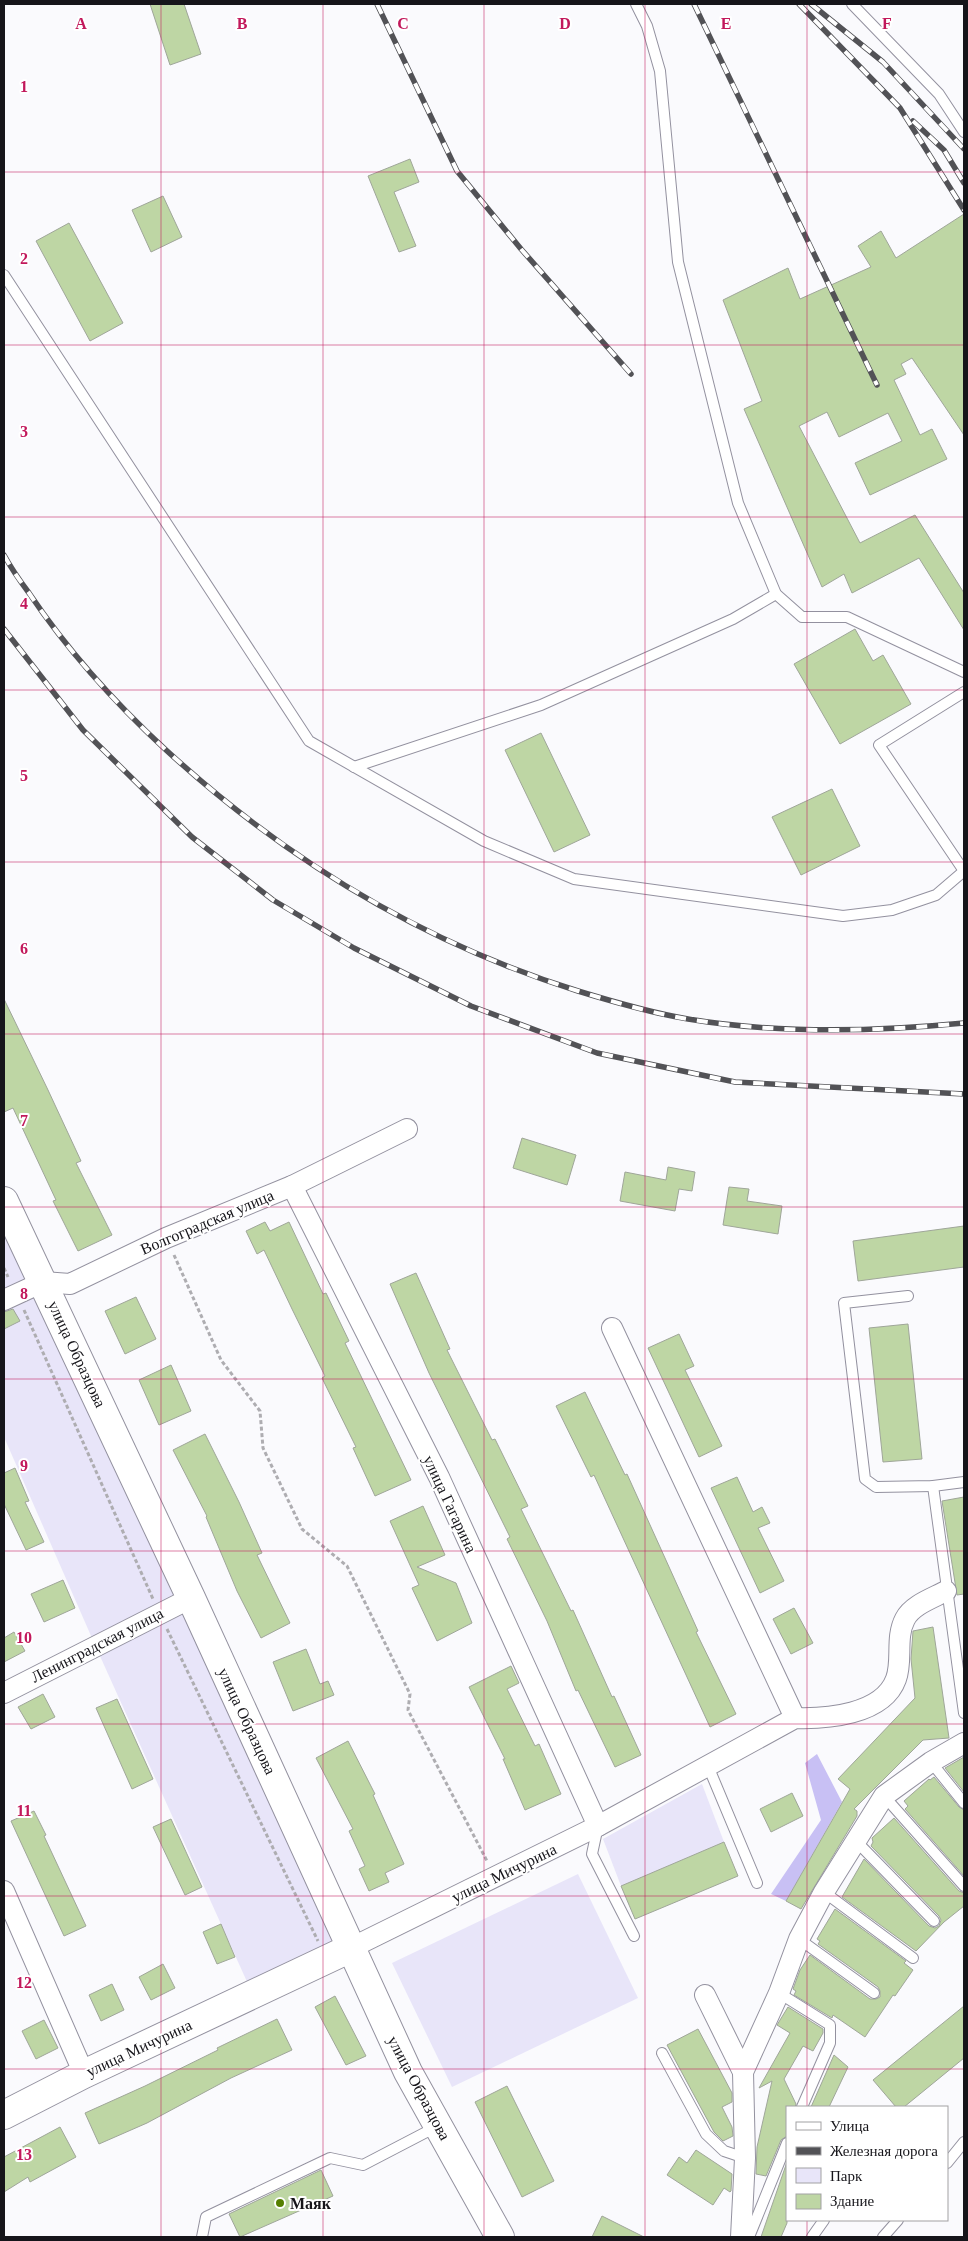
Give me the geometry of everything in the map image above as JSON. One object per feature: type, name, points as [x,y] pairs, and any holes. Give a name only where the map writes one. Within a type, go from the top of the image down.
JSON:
[{"type":"street","name":"Волгоградская улица","points":[[4,1300],[43,1282],[70,1284],[166,1238],[292,1186],[407,1129]]},
{"type":"street","name":"улица Гагарина","points":[[292,1186],[439,1477],[598,1826]]},
{"type":"street","name":"улица Образцова","points":[[4,1201],[191,1598],[408,2072],[500,2237]]},
{"type":"street","points":[[612,1328],[795,1718]]},
{"type":"street","name":"улица Мичурина","points":[[4,2115],[84,2074],[351,1948],[598,1826],[795,1718],[815,1719],[839,1716],[866,1708],[888,1694],[896,1679],[900,1632],[906,1617],[919,1606],[946,1591]]},
{"type":"street","name":"Ленинградская улица","points":[[4,1693],[191,1598]]},
{"type":"street","points":[[742,2072],[779,1993],[799,1939],[824,1892],[884,1796],[963,1740]]},
{"type":"street","points":[[4,1891],[84,2074]]},
{"type":"street","points":[[705,1995],[742,2072],[745,2158],[741,2237]]},
{"type":"lane","points":[[636,4],[647,26],[660,72],[678,262],[738,503],[776,594],[802,617],[848,617],[964,672]]},
{"type":"lane","points":[[852,4],[939,94],[964,132]]},
{"type":"lane","points":[[4,275],[309,741],[484,841],[574,879],[843,916],[892,910],[936,895],[964,871],[879,745],[964,692]]},
{"type":"lane","points":[[354,767],[541,705],[733,620],[776,594]]},
{"type":"lane","points":[[908,1296],[844,1303],[865,1479],[876,1487],[933,1486],[964,1482]]},
{"type":"lane","points":[[933,1486],[964,1713]]},
{"type":"lane","points":[[931,1762],[964,1803]]},
{"type":"lane","points":[[708,1766],[757,1883]]},
{"type":"lane","points":[[884,1796],[964,1886]]},
{"type":"lane","points":[[598,1826],[592,1854],[634,1936]]},
{"type":"lane","points":[[855,1840],[934,1921]]},
{"type":"lane","points":[[824,1892],[914,1958]]},
{"type":"lane","points":[[799,1939],[874,1994]]},
{"type":"lane","points":[[779,1993],[830,2025],[830,2043],[802,2106]]},
{"type":"lane","points":[[662,2053],[706,2134],[724,2151],[745,2158]]},
{"type":"lane","points":[[202,2237],[206,2217],[330,2158],[363,2165],[438,2126]]},
{"type":"lane","points":[[948,2162],[964,2142]]},
{"type":"lane","points":[[749,2237],[786,2145]]},
{"type":"lane","points":[[812,2237],[823,2221]]},
{"type":"lane","points":[[883,2237],[897,2221]]},
{"type":"path","points":[[166,1238],[221,1360],[260,1411],[263,1448],[302,1528],[348,1566],[410,1694],[408,1710],[495,1877]]},
{"type":"green space","points":[[4,1201],[351,1948],[253,1995],[95,1645],[4,1437]]},
{"type":"green space","points":[[702,1784],[724,1842],[621,1886],[603,1839]]},
{"type":"green space","points":[[578,1874],[638,1998],[452,2087],[392,1963]]},
{"type":"shaded area","points":[[817,1754],[842,1802],[786,1901],[771,1894],[821,1820],[805,1763]]},
{"type":"building","points":[[150,4],[184,4],[201,54],[170,65]]},
{"type":"building","points":[[410,159],[419,182],[394,192],[416,246],[399,252],[368,176]]},
{"type":"building","points":[[163,196],[182,237],[151,252],[132,210]]},
{"type":"building","points":[[964,214],[964,435],[912,358],[901,364],[906,374],[894,380],[920,435],[932,429],[947,459],[870,495],[855,463],[902,441],[888,413],[839,437],[827,412],[799,426],[860,543],[915,515],[964,593],[964,630],[919,558],[852,593],[844,574],[822,587],[744,409],[762,401],[723,300],[788,268],[800,299],[871,267],[858,246],[881,231],[896,258]]},
{"type":"building","points":[[69,223],[123,323],[90,341],[36,241]]},
{"type":"building","points":[[855,629],[873,661],[883,655],[911,704],[840,744],[794,664]]},
{"type":"building","points":[[541,733],[590,835],[554,852],[505,750]]},
{"type":"building","points":[[832,789],[860,846],[801,875],[772,817]]},
{"type":"building","points":[[4,999],[81,1161],[76,1163],[112,1235],[78,1251],[53,1201],[56,1200],[13,1108],[4,1112]]},
{"type":"building","points":[[522,1138],[576,1155],[567,1185],[513,1168]]},
{"type":"building","points":[[668,1167],[695,1172],[692,1191],[679,1189],[675,1211],[620,1201],[625,1172],[666,1180]]},
{"type":"building","points":[[729,1187],[749,1189],[747,1201],[782,1206],[778,1234],[723,1225]]},
{"type":"building","points":[[265,1222],[270,1231],[289,1222],[323,1294],[326,1293],[349,1341],[345,1343],[411,1480],[375,1496],[353,1448],[356,1447],[322,1378],[325,1376],[264,1250],[257,1254],[246,1231]]},
{"type":"building","points":[[964,1226],[964,1267],[858,1281],[853,1241]]},
{"type":"building","points":[[416,1273],[450,1349],[447,1350],[492,1440],[495,1439],[528,1506],[521,1509],[571,1611],[573,1610],[612,1697],[614,1696],[641,1755],[615,1767],[578,1690],[576,1691],[547,1621],[507,1539],[510,1537],[429,1373],[390,1284]]},
{"type":"building","points":[[136,1297],[156,1339],[125,1354],[105,1311]]},
{"type":"building","points":[[13,1309],[20,1321],[4,1329],[4,1312]]},
{"type":"building","points":[[908,1324],[922,1459],[883,1462],[869,1328]]},
{"type":"building","points":[[679,1334],[694,1366],[685,1370],[722,1446],[699,1457],[648,1348]]},
{"type":"building","points":[[171,1365],[191,1411],[159,1425],[139,1380]]},
{"type":"building","points":[[585,1392],[625,1475],[627,1474],[698,1631],[696,1632],[736,1714],[710,1727],[594,1475],[591,1477],[556,1406]]},
{"type":"building","points":[[205,1434],[262,1553],[257,1555],[290,1623],[261,1638],[237,1591],[207,1516],[173,1450]]},
{"type":"building","points":[[15,1468],[29,1501],[25,1502],[44,1542],[26,1550],[4,1504],[4,1473]]},
{"type":"building","points":[[737,1477],[753,1512],[762,1507],[770,1523],[758,1528],[784,1581],[760,1593],[711,1488]]},
{"type":"building","points":[[964,1497],[964,1594],[957,1595],[942,1501]]},
{"type":"building","points":[[423,1506],[445,1555],[417,1567],[456,1583],[472,1623],[437,1641],[412,1588],[419,1585],[390,1521]]},
{"type":"building","points":[[63,1580],[75,1608],[44,1622],[31,1594]]},
{"type":"building","points":[[794,1608],[813,1643],[791,1654],[773,1619]]},
{"type":"building","points":[[933,1627],[949,1738],[923,1740],[854,1809],[857,1811],[857,1816],[801,1909],[786,1901],[850,1789],[838,1779],[915,1698],[911,1659],[913,1631]]},
{"type":"building","points":[[14,1632],[25,1651],[4,1662],[4,1638]]},
{"type":"building","points":[[306,1649],[320,1684],[328,1681],[334,1695],[293,1711],[273,1662]]},
{"type":"building","points":[[511,1666],[519,1683],[507,1689],[535,1746],[539,1744],[561,1794],[525,1810],[503,1759],[505,1759],[469,1687]]},
{"type":"building","points":[[43,1694],[55,1717],[31,1729],[18,1707]]},
{"type":"building","points":[[117,1699],[153,1779],[132,1789],[96,1708]]},
{"type":"building","points":[[348,1741],[375,1794],[373,1795],[404,1864],[385,1873],[389,1882],[369,1891],[359,1869],[365,1866],[349,1831],[353,1829],[316,1758]]},
{"type":"building","points":[[964,1757],[964,1792],[945,1768]]},
{"type":"building","points":[[934,1777],[959,1807],[964,1810],[964,1876],[905,1809],[908,1806],[904,1801],[929,1779]]},
{"type":"building","points":[[792,1793],[803,1816],[771,1832],[760,1809]]},
{"type":"building","points":[[34,1811],[86,1926],[64,1936],[11,1821]]},
{"type":"building","points":[[894,1818],[959,1891],[964,1893],[964,1906],[944,1922],[916,1951],[842,1897],[864,1859],[929,1926],[935,1928],[939,1926],[941,1920],[939,1916],[871,1846],[872,1838]]},
{"type":"building","points":[[171,1819],[202,1887],[185,1895],[153,1827]]},
{"type":"building","points":[[724,1842],[738,1876],[635,1919],[621,1886]]},
{"type":"building","points":[[835,1909],[906,1961],[904,1963],[913,1970],[895,1996],[893,1995],[865,2037],[833,2015],[832,2018],[794,1995],[796,1991],[793,1989],[800,1970],[810,1955],[870,1999],[880,1997],[878,1987],[818,1944],[820,1941],[817,1939]]},
{"type":"building","points":[[221,1924],[235,1957],[217,1964],[203,1932]]},
{"type":"building","points":[[163,1964],[175,1988],[151,2000],[139,1977]]},
{"type":"building","points":[[112,1984],[124,2010],[101,2021],[89,1995]]},
{"type":"building","points":[[335,1996],[366,2056],[346,2065],[315,2007]]},
{"type":"building","points":[[964,2006],[964,2058],[905,2106],[895,2106],[873,2080]]},
{"type":"building","points":[[788,2007],[823,2029],[823,2033],[813,2051],[803,2046],[784,2079],[796,2104],[795,2106],[786,2106],[786,2137],[781,2140],[766,2176],[756,2174],[757,2147],[772,2081],[759,2088],[790,2033],[777,2025]]},
{"type":"building","points":[[277,2019],[292,2050],[231,2078],[147,2123],[99,2144],[85,2113],[145,2086]]},
{"type":"building","points":[[44,2020],[58,2048],[36,2059],[22,2031]]},
{"type":"building","points":[[698,2029],[732,2093],[732,2102],[722,2107],[732,2127],[733,2136],[723,2141],[714,2132],[667,2045]]},
{"type":"building","points":[[834,2055],[848,2067],[829,2106],[811,2106]]},
{"type":"building","points":[[507,2086],[554,2181],[522,2197],[475,2102]]},
{"type":"building","points":[[60,2127],[76,2157],[30,2182],[28,2177],[4,2192],[4,2157]]},
{"type":"building","points":[[696,2150],[732,2174],[731,2191],[724,2188],[713,2205],[667,2175],[679,2157],[687,2163]]},
{"type":"building","points":[[786,2165],[787,2223],[781,2237],[761,2237]]},
{"type":"building","name":"Маяк","points":[[321,2170],[333,2196],[240,2237],[229,2214]]},
{"type":"building","points":[[602,2216],[644,2237],[592,2237]]},
{"type":"railway","points":[[377,4],[457,171],[521,249],[631,374]]},
{"type":"railway","points":[[694,4],[877,385]]},
{"type":"railway","points":[[799,4],[900,108],[964,210]]},
{"type":"railway","points":[[811,4],[883,62],[964,149]]},
{"type":"railway","points":[[913,121],[944,150],[964,183]]},
{"type":"railway","points":[[4,555],[44,614],[76,656],[129,714],[166,750],[259,827],[359,893],[411,922],[465,948],[521,971],[578,991],[674,1017],[757,1027],[826,1030],[860,1030],[964,1023]]},
{"type":"railway","points":[[4,629],[83,730],[192,837],[273,900],[354,948],[471,1006],[597,1053],[735,1082],[964,1094]]},
{"type":"place","name":"Маяк","points":[[280,2203]]}]
